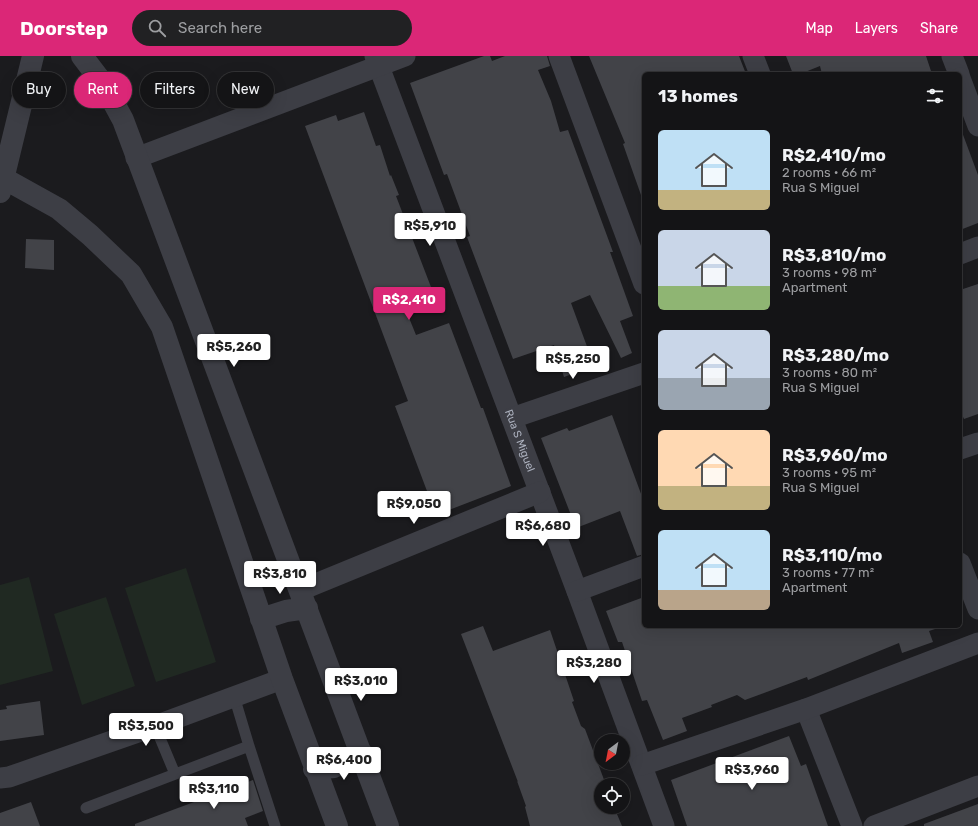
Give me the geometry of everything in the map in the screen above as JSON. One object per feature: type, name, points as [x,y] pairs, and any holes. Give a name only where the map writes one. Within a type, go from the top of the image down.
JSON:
[{"type":"street","points":[[33,56],[2,186],[60,209],[90,235],[131,274],[162,326],[261,619],[314,769],[337,826]]},
{"type":"street","points":[[82,56],[104,84],[117,109],[304,599],[388,826]]},
{"type":"street","points":[[136,158],[376,61],[405,56]]},
{"type":"street","points":[[559,56],[642,279]]},
{"type":"street","points":[[753,56],[759,72]]},
{"type":"street","points":[[952,56],[958,72]]},
{"type":"street","name":"Rua S Miguel","points":[[376,61],[540,492],[664,826]]},
{"type":"street","points":[[962,83],[978,126]]},
{"type":"street","points":[[962,253],[978,247]]},
{"type":"street","points":[[512,418],[642,374]]},
{"type":"street","points":[[962,448],[978,442]]},
{"type":"street","points":[[261,619],[286,611],[304,599],[540,492]]},
{"type":"street","points":[[577,591],[642,567]]},
{"type":"street","points":[[962,568],[978,609]]},
{"type":"street","points":[[642,765],[806,709],[978,643]]},
{"type":"street","points":[[0,778],[9,777],[155,726],[282,679]]},
{"type":"street","points":[[806,709],[852,826]]},
{"type":"street","points":[[314,769],[334,767],[361,752]]},
{"type":"street","points":[[874,826],[978,786]]},
{"type":"lane","points":[[234,696],[275,826]]},
{"type":"lane","points":[[155,726],[175,774]]},
{"type":"lane","points":[[86,808],[249,746]]},
{"type":"shaded area","points":[[186,568],[216,662],[156,682],[125,588]]},
{"type":"shaded area","points":[[29,577],[53,671],[0,685],[0,585]]},
{"type":"shaded area","points":[[106,597],[135,686],[82,705],[54,614]]},
{"type":"building","points":[[484,56],[490,56],[492,61],[505,56],[547,56],[550,66],[538,70],[551,101],[560,132],[568,130],[613,252],[610,252],[633,316],[620,321],[632,353],[621,358],[590,295],[571,303],[592,360],[583,363],[586,369],[564,377],[554,345],[513,359],[467,237],[470,236],[447,174],[444,175],[410,83]]},
{"type":"building","points":[[589,56],[739,56],[745,72],[642,72],[642,195],[623,144],[625,143]]},
{"type":"building","points":[[786,56],[926,56],[931,72],[822,72],[820,66],[805,72],[792,72]]},
{"type":"building","points":[[364,112],[376,146],[380,145],[390,176],[391,175],[399,195],[396,196],[431,287],[401,298],[416,335],[449,323],[481,408],[483,408],[511,486],[436,515],[395,406],[408,401],[305,126],[336,115],[338,121]]},
{"type":"building","points":[[962,132],[978,175],[978,223],[962,229]]},
{"type":"building","points":[[26,239],[54,240],[54,270],[25,268]]},
{"type":"building","points":[[978,284],[978,414],[964,419],[962,414],[962,289]]},
{"type":"building","points":[[612,415],[642,497],[642,555],[637,556],[620,511],[576,528],[541,438],[567,428],[569,431]]},
{"type":"building","points":[[642,598],[642,628],[938,628],[929,631],[933,642],[902,653],[899,643],[808,680],[807,677],[745,700],[737,695],[711,705],[712,707],[682,718],[687,731],[663,740],[647,700],[642,701],[622,642],[618,642],[606,611]]},
{"type":"building","points":[[483,626],[493,651],[550,630],[574,701],[572,702],[581,726],[585,729],[594,753],[594,770],[600,770],[603,778],[594,778],[594,814],[617,814],[622,826],[530,826],[526,806],[517,781],[518,782],[461,634]]},
{"type":"building","points":[[40,701],[44,735],[0,741],[0,710],[7,709],[6,706]]},
{"type":"building","points":[[789,736],[801,766],[806,764],[828,826],[687,826],[671,780]]},
{"type":"building","points":[[253,780],[263,811],[245,818],[248,826],[135,826],[135,824]]},
{"type":"building","points":[[31,802],[40,826],[0,826],[0,813]]},
{"type":"building","points":[[978,804],[978,826],[924,826],[924,824]]}]
